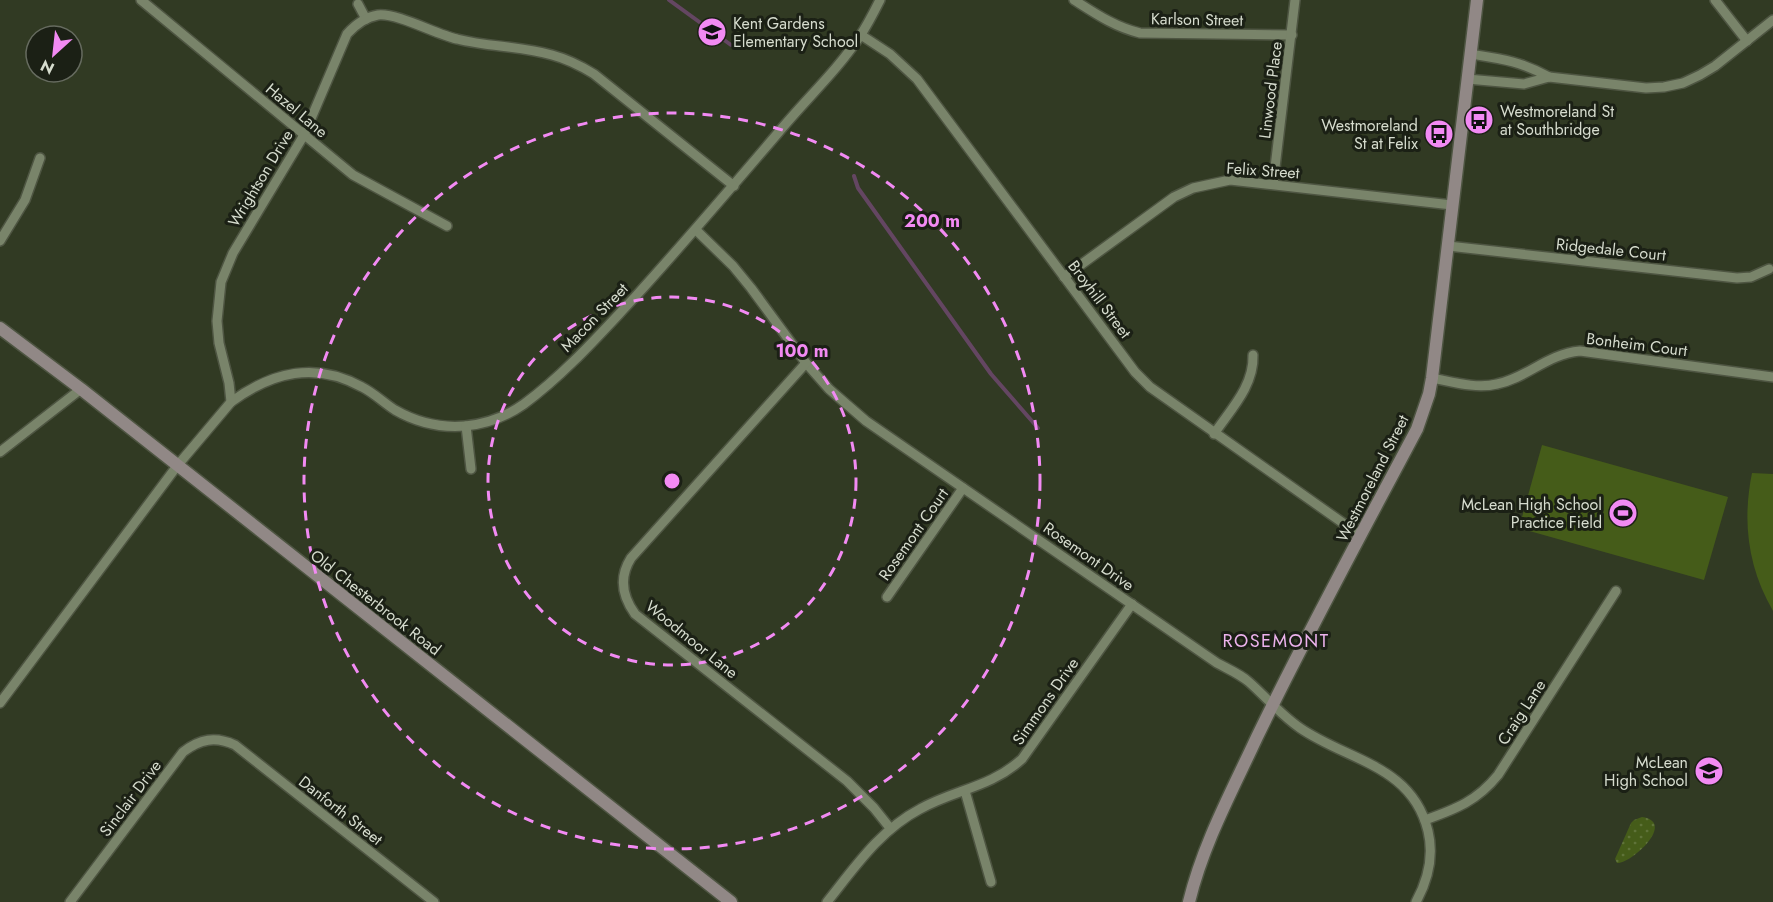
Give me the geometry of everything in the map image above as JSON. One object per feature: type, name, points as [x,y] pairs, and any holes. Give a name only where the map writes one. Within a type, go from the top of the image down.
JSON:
[{"type":"main road","name":"Westmoreland Street","points":[[1189,902],[1203,855],[1273,705],[1417,429],[1429,394],[1477,0]]},
{"type":"main road","name":"Old Chesterbrook Road","points":[[0,328],[81,389],[731,902]]},
{"type":"street","name":"Hazel Lane","points":[[141,0],[353,175],[447,226]]},
{"type":"street","name":"Macon Street","points":[[231,402],[259,384],[275,377],[293,373],[327,374],[347,379],[396,411],[431,424],[466,426],[507,415],[535,396],[585,349],[696,230],[861,35],[880,0]]},
{"type":"street","name":"Karlson Street","points":[[1074,0],[1106,21],[1140,33],[1292,35]]},
{"type":"street","name":"Linwood Place","points":[[1274,184],[1295,0]]},
{"type":"street","points":[[1715,0],[1747,41]]},
{"type":"street","points":[[358,4],[366,19],[378,15],[390,16],[455,39],[485,45],[534,50],[574,63],[594,74],[734,186]]},
{"type":"street","name":"Wrightson Drive","points":[[231,402],[217,321],[221,282],[233,253],[304,135],[348,34],[355,25],[366,19]]},
{"type":"street","points":[[1470,54],[1505,59],[1528,66],[1549,77],[1646,88],[1664,87],[1683,83],[1700,75],[1772,22]]},
{"type":"street","name":"Broyhill Street","points":[[861,35],[890,54],[917,79],[1135,372],[1163,398],[1360,535]]},
{"type":"street","points":[[1467,79],[1524,84],[1549,77]]},
{"type":"street","points":[[0,241],[25,200],[40,158]]},
{"type":"street","name":"Felix Street","points":[[1064,277],[1174,196],[1193,188],[1230,180],[1452,206]]},
{"type":"street","name":"Rosemont Drive","points":[[696,230],[733,266],[806,363],[829,389],[856,412],[1131,604],[1247,681],[1300,728],[1399,781],[1418,805],[1425,820],[1430,854],[1428,873],[1416,902]]},
{"type":"street","name":"Ridgedale Court","points":[[1448,246],[1737,278],[1751,277],[1769,270]]},
{"type":"street","name":"Bonheim Court","points":[[1432,378],[1473,385],[1499,384],[1558,355],[1580,351],[1773,377]]},
{"type":"street","points":[[1214,434],[1246,387],[1251,374],[1252,355]]},
{"type":"street","name":"Woodmoor Lane","points":[[806,363],[631,558],[624,572],[624,594],[635,614],[847,781],[890,828]]},
{"type":"street","points":[[0,453],[81,389]]},
{"type":"street","points":[[0,703],[177,466],[231,402]]},
{"type":"street","points":[[466,426],[471,469]]},
{"type":"street","name":"Rosemont Court","points":[[887,597],[963,488]]},
{"type":"street","name":"Craig Lane","points":[[1425,820],[1459,808],[1475,799],[1489,786],[1616,591]]},
{"type":"street","name":"Simmons Drive","points":[[827,902],[874,843],[890,828],[922,807],[995,779],[1022,759],[1131,604]]},
{"type":"street","name":"Sinclair Drive","points":[[70,902],[183,752],[202,741],[213,739],[229,742]]},
{"type":"street","name":"Danforth Street","points":[[229,742],[434,902]]},
{"type":"street","points":[[965,791],[992,882]]},
{"type":"green space","name":"McLean High School Practice Field","points":[[1542,445],[1728,497],[1704,580],[1519,528]]},
{"type":"green space","points":[[1752,473],[1773,474],[1773,611],[1758,578],[1749,544],[1748,509]]},
{"type":"green space","points":[[1642,817],[1652,820],[1655,826],[1653,834],[1632,857],[1617,863],[1615,859],[1631,823]]},
{"type":"waterway","points":[[669,0],[731,45]]},
{"type":"waterway","points":[[854,176],[858,188],[991,374],[1038,428]]},
{"type":"place","name":"Kent Gardens Elementary School","points":[[712,32]]},
{"type":"place","name":"Westmoreland St at Southbridge","points":[[1479,120]]},
{"type":"place","name":"Westmoreland St at Felix","points":[[1439,134]]},
{"type":"place","name":"McLean High School Practice Field","points":[[1623,513]]},
{"type":"place","name":"McLean High School","points":[[1709,771]]},
{"type":"district","name":"ROSEMONT","points":[[1276,641]]}]
